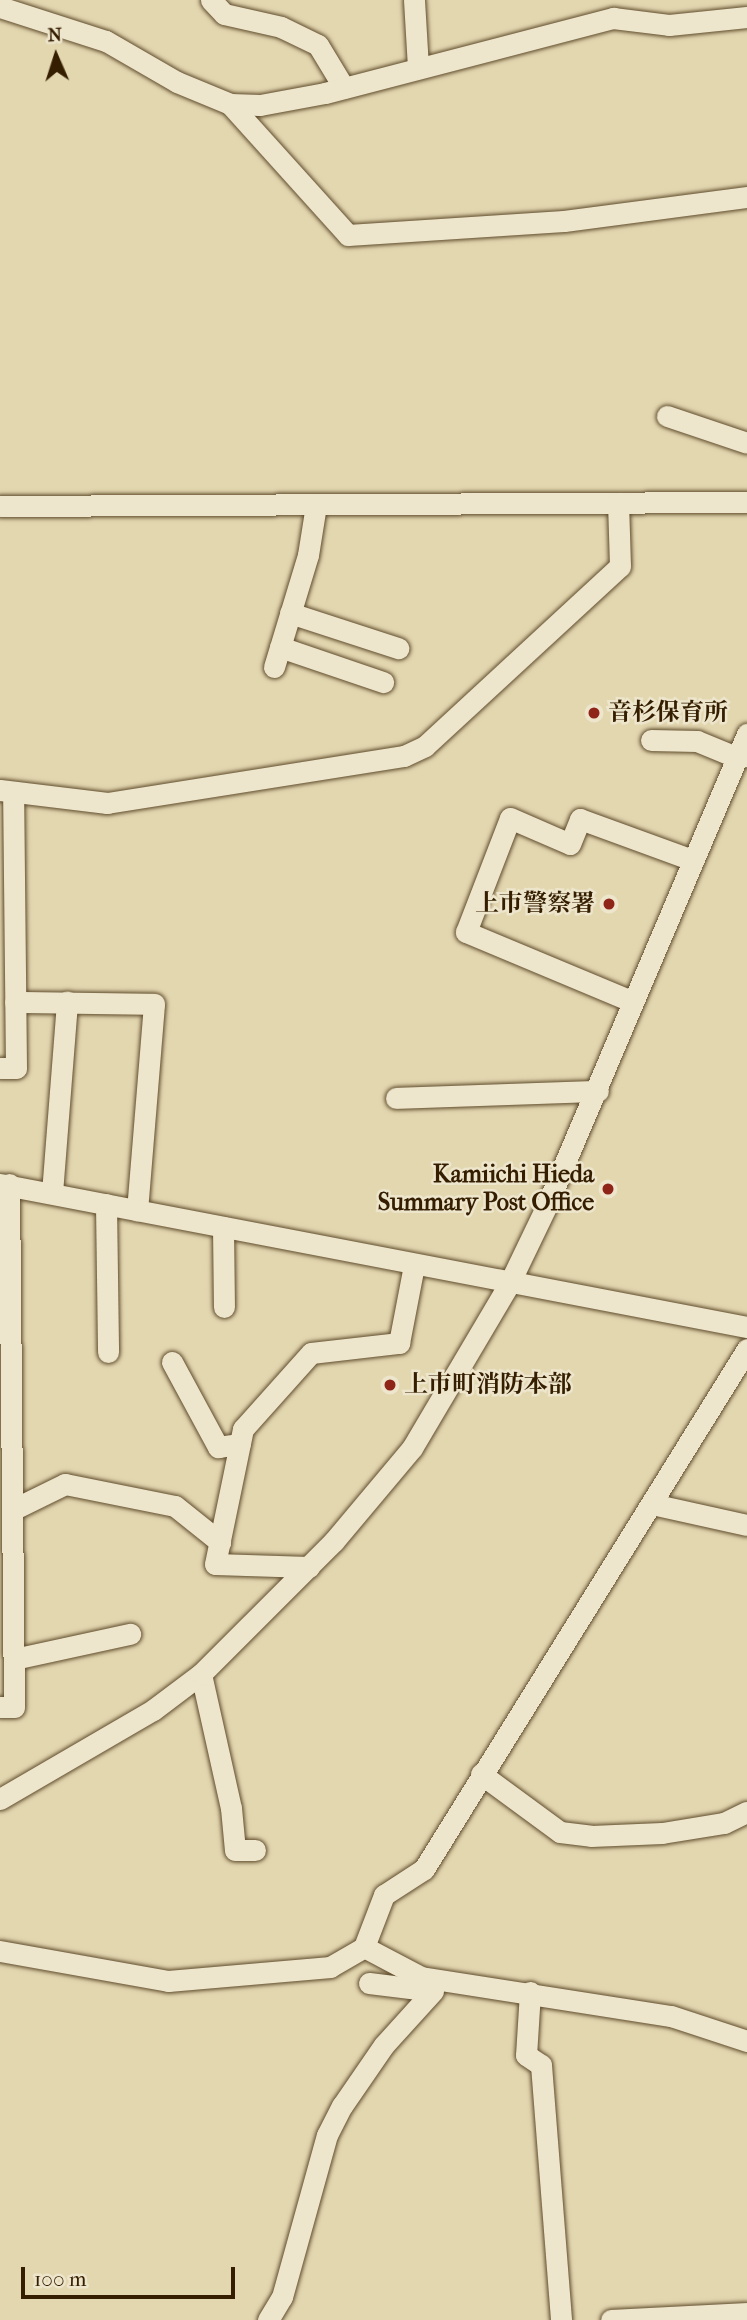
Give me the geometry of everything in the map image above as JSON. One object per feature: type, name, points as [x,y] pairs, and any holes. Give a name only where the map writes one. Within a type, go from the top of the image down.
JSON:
[{"type":"street","points":[[211,0],[224,14],[281,27],[318,46],[344,88]]},
{"type":"street","points":[[414,0],[418,67]]},
{"type":"street","points":[[0,6],[106,41],[177,82],[230,104],[288,102],[613,18],[669,25],[747,17]]},
{"type":"street","points":[[230,104],[348,235],[564,220],[747,197]]},
{"type":"street","points":[[667,416],[747,443]]},
{"type":"street","points":[[0,506],[747,502]]},
{"type":"street","points":[[0,1068],[16,1068],[6,791],[107,803],[404,756],[425,746],[620,566],[618,503]]},
{"type":"street","points":[[316,505],[308,555],[277,657],[383,682]]},
{"type":"street","points":[[290,613],[398,648]]},
{"type":"street","points":[[0,1799],[153,1710],[201,1674],[309,1567],[412,1448],[509,1284],[598,1091],[631,1001],[690,859],[742,757],[747,734]]},
{"type":"street","points":[[651,740],[697,741],[742,757]]},
{"type":"street","points":[[631,1001],[466,932],[510,818],[570,844],[580,819],[690,859]]},
{"type":"street","points":[[15,1002],[154,1004],[137,1210]]},
{"type":"street","points":[[52,1193],[67,1002]]},
{"type":"street","points":[[396,1098],[598,1091]]},
{"type":"street","points":[[0,1707],[14,1707],[4,1184],[509,1284],[747,1327]]},
{"type":"street","points":[[106,1204],[108,1352]]},
{"type":"street","points":[[223,1227],[224,1307]]},
{"type":"street","points":[[309,1567],[215,1564],[243,1429],[311,1353],[399,1343],[414,1265]]},
{"type":"street","points":[[0,1951],[168,1981],[330,1967],[364,1947],[384,1895],[424,1869],[747,1349]]},
{"type":"street","points":[[172,1362],[218,1447],[240,1444]]},
{"type":"street","points":[[12,1510],[65,1485],[174,1506],[220,1542]]},
{"type":"street","points":[[652,1504],[747,1525]]},
{"type":"street","points":[[14,1659],[130,1634]]},
{"type":"street","points":[[201,1674],[231,1808],[234,1850],[255,1850]]},
{"type":"street","points":[[481,1774],[561,1832],[591,1836],[662,1833],[724,1823],[747,1812]]},
{"type":"street","points":[[364,1947],[421,1978],[530,1992],[671,2016],[747,2041]]},
{"type":"street","points":[[268,2320],[282,2297],[327,2135],[342,2106],[384,2045],[433,1991],[369,1983]]},
{"type":"street","points":[[530,1992],[526,2054],[541,2065],[561,2320]]},
{"type":"street","points":[[611,2320],[747,2313]]},
{"type":"place","name":"音杉保育所","points":[[594,713]]},
{"type":"place","name":"上市警察署","points":[[609,904]]},
{"type":"place","name":"Kamiichi Hieda Summary Post Office","points":[[608,1189]]},
{"type":"place","name":"上市町消防本部","points":[[390,1385]]}]
